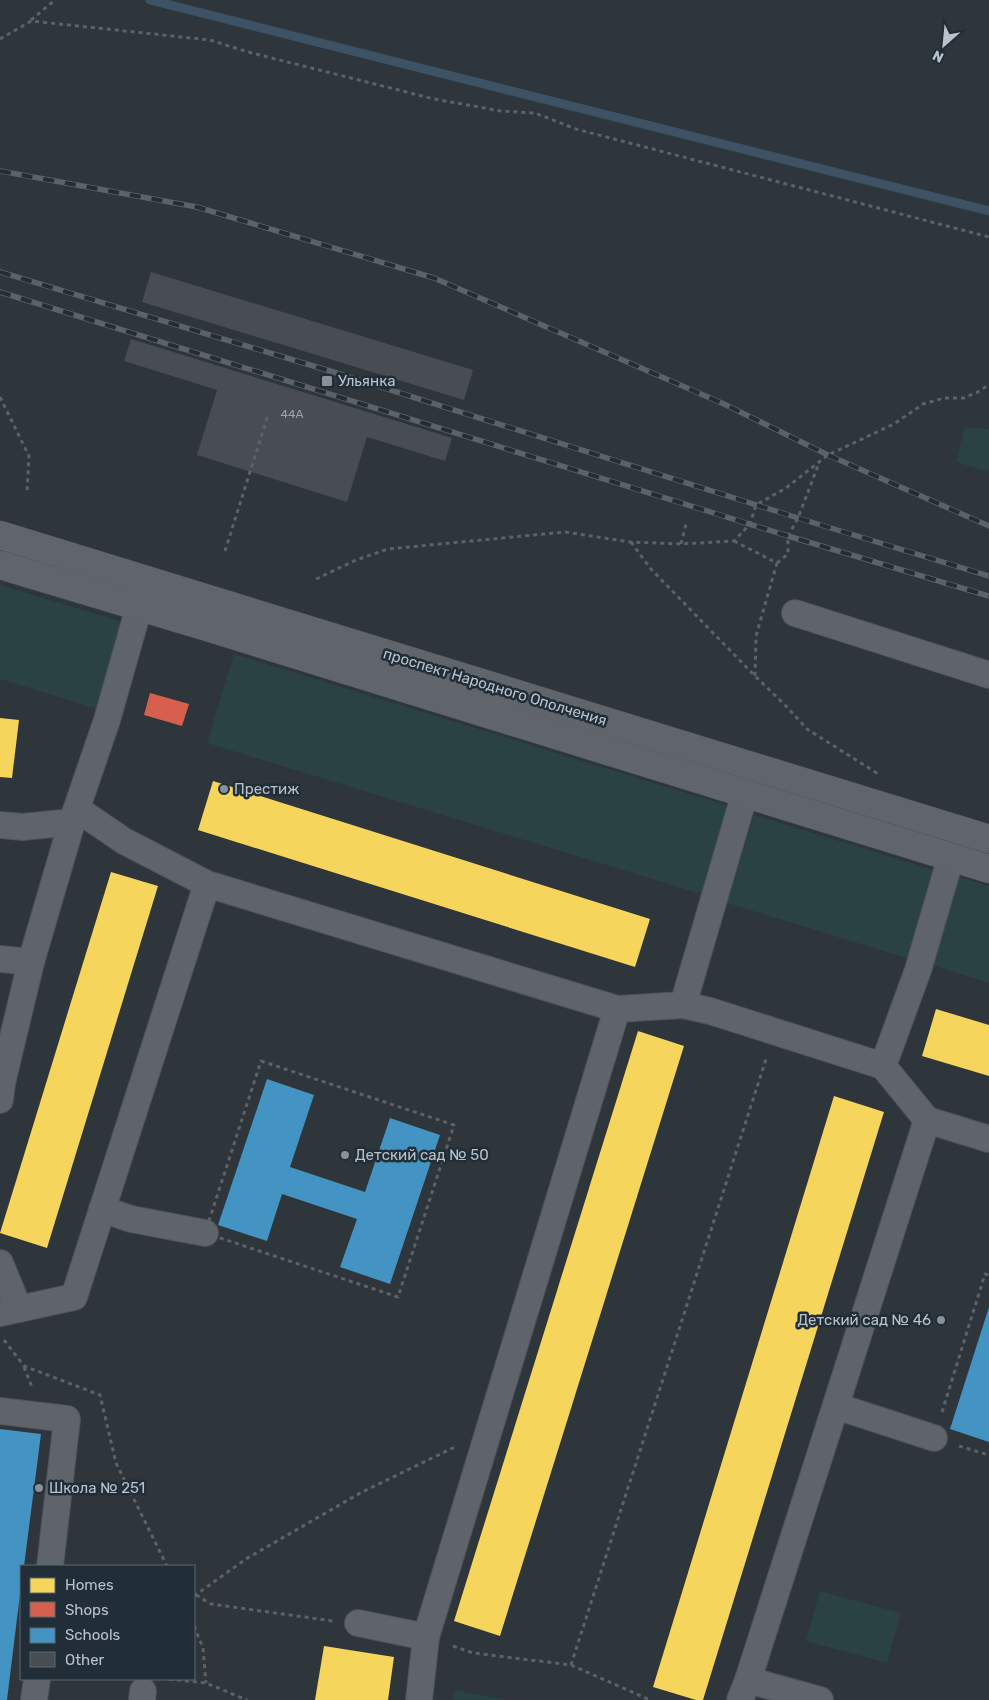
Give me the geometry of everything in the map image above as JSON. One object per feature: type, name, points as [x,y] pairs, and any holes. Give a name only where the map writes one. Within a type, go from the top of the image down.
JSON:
[{"type":"main road","name":"проспект Народного Ополчения","points":[[0,535],[989,839]]},
{"type":"main road","name":"проспект Народного Ополчения","points":[[0,565],[989,869]]},
{"type":"lane","points":[[1,1089],[31,962],[74,816],[107,720],[139,607]]},
{"type":"lane","points":[[795,614],[989,675]]},
{"type":"lane","points":[[683,1005],[745,793]]},
{"type":"lane","points":[[0,824],[23,827],[74,816],[207,884],[617,1009],[683,1005],[710,1011],[775,1031],[883,1066],[927,1120],[989,1139]]},
{"type":"lane","points":[[883,1066],[918,970],[951,857]]},
{"type":"lane","points":[[0,1264],[9,1311],[74,1297],[207,884]]},
{"type":"lane","points":[[0,958],[31,962]]},
{"type":"lane","points":[[419,1700],[426,1637],[617,1009]]},
{"type":"lane","points":[[820,1700],[744,1690],[927,1120]]},
{"type":"lane","points":[[102,1209],[131,1219],[204,1233]]},
{"type":"lane","points":[[836,1406],[934,1438]]},
{"type":"lane","points":[[0,1411],[68,1419],[50,1565]]},
{"type":"lane","points":[[358,1623],[426,1637]]},
{"type":"lane","points":[[34,1700],[37,1680]]},
{"type":"path","points":[[0,39],[31,20],[55,0]]},
{"type":"path","points":[[31,20],[210,40],[248,52],[434,98],[500,111],[535,113],[576,128],[989,238]]},
{"type":"path","points":[[734,541],[750,524],[756,505],[786,488],[828,455],[894,424],[923,404],[944,398],[964,398],[980,391],[989,384]]},
{"type":"path","points":[[0,397],[29,456],[27,492]]},
{"type":"path","points":[[225,551],[268,415]]},
{"type":"path","points":[[755,676],[756,636],[777,563],[788,554],[788,536],[798,518],[819,461]]},
{"type":"path","points":[[681,544],[686,524]]},
{"type":"path","points":[[316,579],[356,560],[388,549],[565,532],[630,542],[681,544],[734,541],[777,563]]},
{"type":"path","points":[[630,542],[650,568],[807,729],[887,779]]},
{"type":"path","points":[[571,1664],[775,1031]]},
{"type":"path","points":[[261,1061],[454,1125],[398,1297],[204,1233],[261,1061]]},
{"type":"path","points":[[934,1438],[985,1274],[989,1276]]},
{"type":"path","points":[[0,1335],[24,1366],[100,1395],[116,1463],[167,1565]]},
{"type":"path","points":[[358,1623],[326,1621],[211,1604],[195,1596],[246,1559],[362,1492],[489,1430]]},
{"type":"path","points":[[195,1628],[203,1648],[206,1683]]},
{"type":"path","points":[[426,1637],[473,1653],[571,1664],[650,1700]]},
{"type":"path","points":[[179,1680],[206,1683],[247,1700]]},
{"type":"green space","points":[[965,427],[989,429],[989,472],[956,462]]},
{"type":"green space","points":[[0,585],[126,623],[101,710],[0,679]]},
{"type":"green space","points":[[234,654],[735,808],[708,896],[207,743]]},
{"type":"green space","points":[[754,815],[940,872],[913,960],[727,903]]},
{"type":"green space","points":[[959,877],[989,886],[989,983],[932,965]]},
{"type":"green space","points":[[820,1591],[901,1613],[887,1663],[806,1641]]},
{"type":"green space","points":[[455,1690],[505,1700],[453,1700]]},
{"type":"building: Homes","points":[[0,718],[19,720],[12,778],[0,777]]},
{"type":"building: Homes","points":[[213,781],[650,919],[635,967],[198,830]]},
{"type":"building: Homes","points":[[111,872],[158,886],[47,1248],[0,1233]]},
{"type":"building: Homes","points":[[936,1009],[989,1025],[989,1076],[922,1056]]},
{"type":"building: Homes","points":[[638,1031],[684,1046],[500,1636],[454,1621]]},
{"type":"building: Homes","points":[[834,1096],[884,1112],[703,1700],[696,1700],[653,1687]]},
{"type":"building: Homes","points":[[324,1646],[394,1657],[388,1700],[315,1700]]},
{"type":"building: Shops","points":[[150,693],[189,704],[182,726],[144,715]]},
{"type":"building: Schools","points":[[267,1079],[314,1095],[290,1167],[365,1192],[390,1118],[440,1135],[390,1284],[340,1267],[357,1219],[282,1194],[267,1241],[218,1225]]},
{"type":"building: Schools","points":[[989,1307],[989,1442],[950,1429]]},
{"type":"building: Schools","points":[[0,1429],[41,1434],[24,1565],[20,1565],[20,1594],[7,1700],[0,1700]]},
{"type":"building: Other","points":[[151,272],[473,370],[464,400],[142,302]]},
{"type":"building: Other","points":[[131,339],[452,438],[445,461],[367,437],[347,502],[197,455],[217,390],[124,361]]},
{"type":"waterway","points":[[150,0],[989,211]]},
{"type":"railway","points":[[0,171],[197,207],[434,278],[724,404],[828,455],[989,526]]},
{"type":"railway","points":[[0,272],[330,371],[989,576]]},
{"type":"railway","points":[[0,292],[788,536],[989,596]]},
{"type":"place","name":"Ульянка","points":[[327,381]]},
{"type":"place","name":"Престиж","points":[[224,789]]},
{"type":"place","name":"Детский сад № 50","points":[[345,1155]]},
{"type":"place","name":"Детский сад № 46","points":[[941,1320]]},
{"type":"place","name":"Школа № 251","points":[[39,1488]]}]
